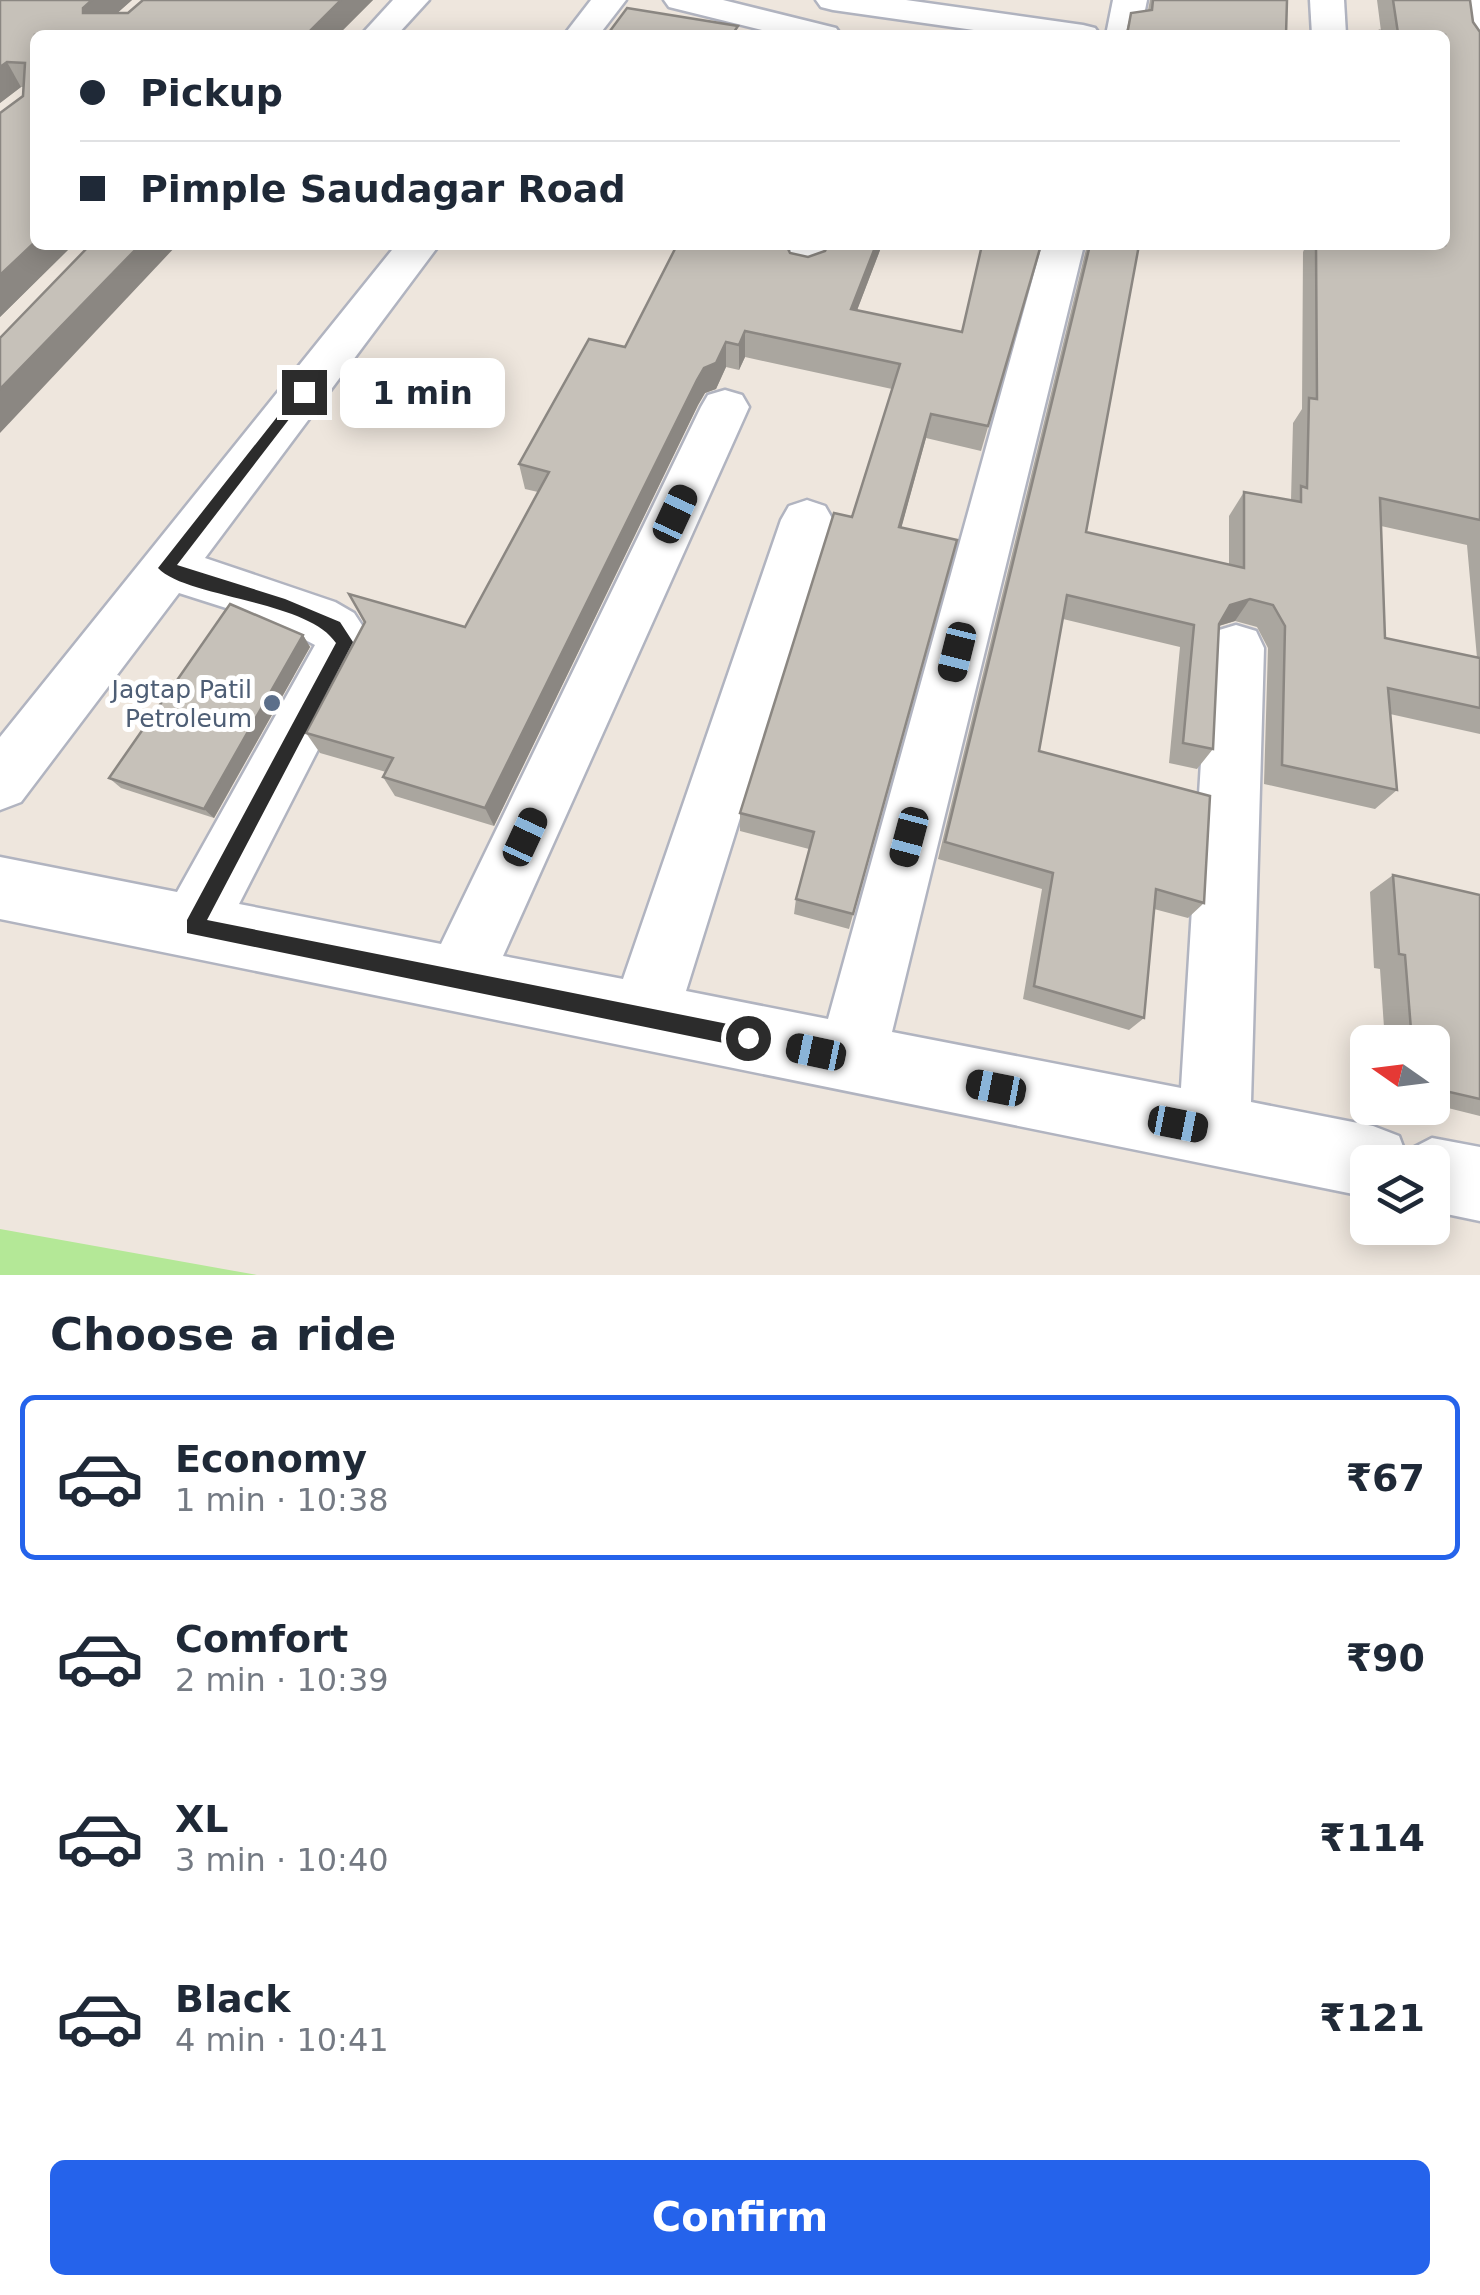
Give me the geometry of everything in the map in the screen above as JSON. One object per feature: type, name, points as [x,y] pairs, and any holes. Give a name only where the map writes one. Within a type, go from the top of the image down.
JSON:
[{"type":"street","points":[[383,30],[412,0]]},
{"type":"street","points":[[586,30],[609,0]]},
{"type":"street","points":[[680,0],[803,30]]},
{"type":"street","points":[[833,0],[957,10],[1057,30]]},
{"type":"street","points":[[1124,30],[1130,0]]},
{"type":"street","points":[[1327,0],[1329,30]]},
{"type":"street","points":[[1474,0],[1480,48]]},
{"type":"street","points":[[0,782],[414,250]]},
{"type":"street","points":[[851,1059],[1062,250]]},
{"type":"street","points":[[458,980],[724,407]]},
{"type":"street","points":[[644,1017],[808,520]]},
{"type":"street","points":[[166,568],[280,604],[335,627],[345,642],[194,926]]},
{"type":"street","points":[[1214,1131],[1236,648]]},
{"type":"street","points":[[0,888],[1350,1158]]},
{"type":"street","points":[[1450,1178],[1480,1184]]},
{"type":"green space","points":[[0,1229],[257,1275],[0,1275]]},
{"type":"building","points":[[0,0],[92,0],[83,13],[128,13],[143,0],[341,0],[311,30],[30,30],[30,247],[0,275],[0,113],[23,96],[25,63],[7,62],[0,67]]},
{"type":"building","points":[[1153,0],[1287,0],[1286,30],[1128,30],[1131,13],[1152,10]]},
{"type":"building","points":[[1393,0],[1470,0],[1473,22],[1480,32],[1480,520],[1380,498],[1385,638],[1480,658],[1480,708],[1388,688],[1397,790],[1282,765],[1285,626],[1273,605],[1250,599],[1230,605],[1219,624],[1213,749],[1183,743],[1194,625],[1067,595],[1039,751],[1210,796],[1204,903],[1156,889],[1144,1018],[1034,986],[1053,873],[945,842],[1089,250],[1138,250],[1086,532],[1244,568],[1244,492],[1301,502],[1301,486],[1307,488],[1309,398],[1317,399],[1316,250],[1450,250],[1450,30],[1398,30]]},
{"type":"building","points":[[627,8],[738,26],[735,30],[611,30]]},
{"type":"building","points":[[85,250],[135,250],[0,389],[0,338]]},
{"type":"building","points":[[674,250],[788,250],[808,257],[826,250],[874,250],[851,309],[962,332],[981,250],[1040,250],[988,426],[931,414],[899,527],[957,540],[853,914],[796,899],[814,832],[740,813],[834,513],[852,517],[900,364],[745,331],[739,345],[726,342],[716,363],[704,368],[697,380],[485,808],[383,777],[393,758],[306,733],[365,622],[349,594],[465,627],[549,472],[519,464],[589,339],[625,347]]},
{"type":"building","points":[[230,604],[303,635],[204,809],[109,778]]},
{"type":"building","points":[[1393,875],[1480,895],[1480,1099],[1450,1092],[1450,1025],[1411,1025],[1405,955],[1399,954]]},
{"type":"place","name":"Jagtap Patil Petroleum","points":[[272,703]]},
{"type":"route","points":[[304,392],[166,568],[280,604],[335,627],[345,642],[194,926],[748,1038]]}]
